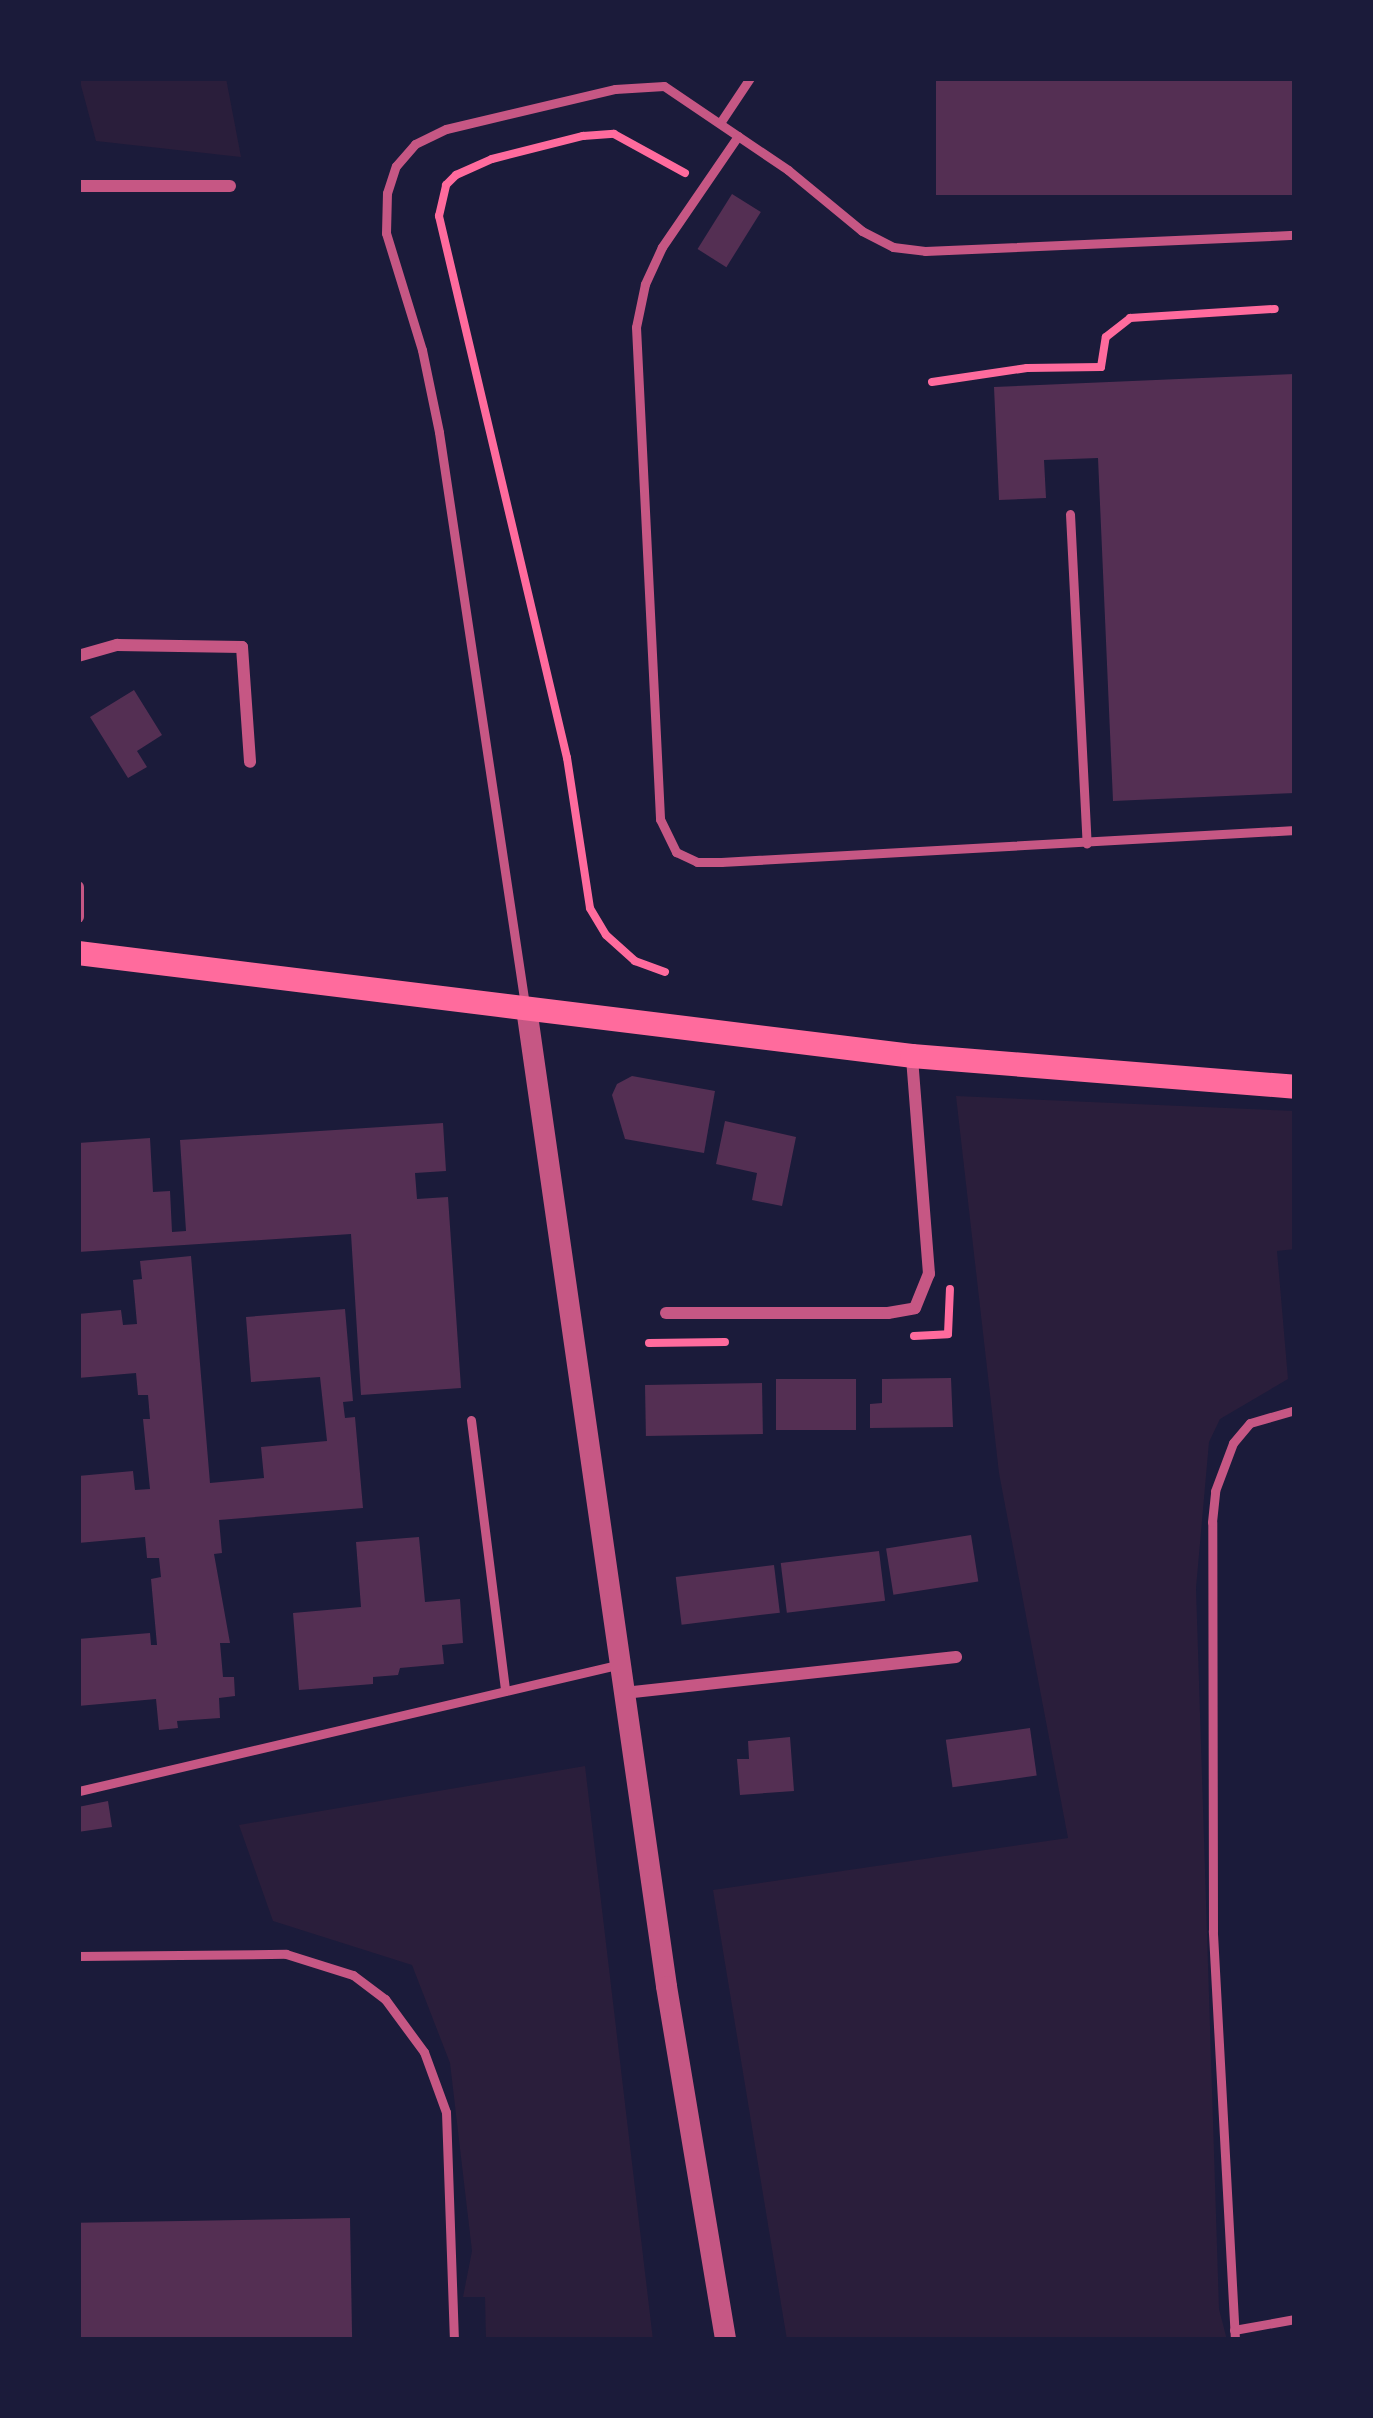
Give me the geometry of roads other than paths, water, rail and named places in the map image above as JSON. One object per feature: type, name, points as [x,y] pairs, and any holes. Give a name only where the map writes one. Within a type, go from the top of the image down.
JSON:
[{"type":"main road","points":[[78,953],[912,1056],[1295,1088]]},
{"type":"street","points":[[78,187],[230,186]]},
{"type":"street","points":[[78,656],[117,645],[242,647],[250,762]]},
{"type":"street","points":[[78,887],[78,917]]},
{"type":"street","points":[[526,1008],[624,1693],[724,2340]]},
{"type":"street","points":[[666,1313],[888,1313],[915,1308],[929,1274],[912,1056]]},
{"type":"street","points":[[624,1693],[956,1657]]},
{"type":"lane","points":[[720,123],[750,78]]},
{"type":"lane","points":[[526,1008],[452,509],[422,350],[386,233],[387,193],[396,166],[430,136],[615,89],[664,86],[862,231],[893,248],[925,251],[1295,235]]},
{"type":"lane","points":[[738,136],[662,248],[645,284],[636,327],[660,819],[676,852],[697,862],[721,862],[1295,830]]},
{"type":"lane","points":[[1070,514],[1087,844]]},
{"type":"lane","points":[[1295,1410],[1250,1423],[1233,1443],[1215,1491],[1212,1522],[1213,1931],[1234,2335],[1295,2318]]},
{"type":"lane","points":[[471,1420],[505,1691]]},
{"type":"lane","points":[[79,1790],[620,1664]]},
{"type":"lane","points":[[78,1956],[286,1954],[353,1976],[386,1999],[424,2052],[446,2112],[454,2340]]}]
